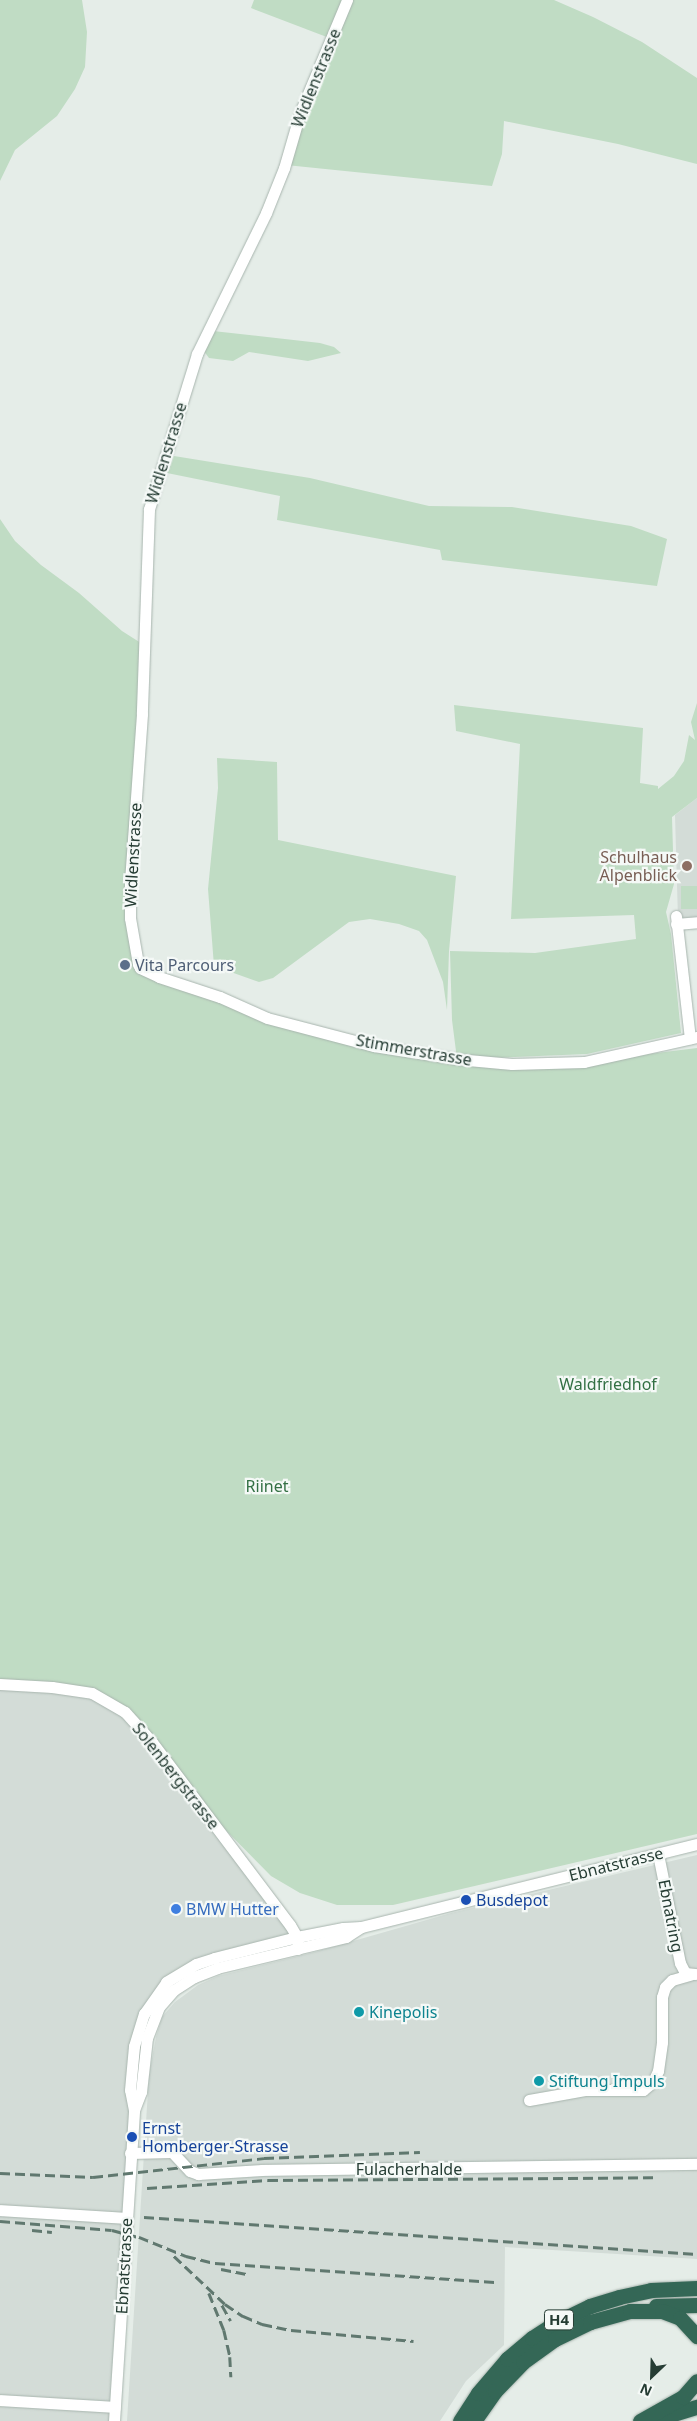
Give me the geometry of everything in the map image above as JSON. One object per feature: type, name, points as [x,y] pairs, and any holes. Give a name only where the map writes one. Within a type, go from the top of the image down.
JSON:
[{"type":"highway","name":"H4","points":[[460,2421],[478,2393],[507,2359],[555,2322],[590,2306],[634,2293],[697,2288]]},
{"type":"highway","name":"H4","points":[[474,2421],[503,2381],[542,2348],[590,2322],[630,2311],[664,2305],[697,2305]]},
{"type":"highway","name":"H4","points":[[630,2311],[656,2311],[674,2315],[689,2325],[697,2336]]},
{"type":"highway","points":[[640,2421],[677,2402],[697,2381]]},
{"type":"highway","points":[[650,2421],[697,2407]]},
{"type":"highway","points":[[685,2421],[697,2418]]},
{"type":"street","name":"Widlenstrasse","points":[[140,968],[130,918],[130,883],[142,714],[149,509],[156,479],[197,354],[266,213],[284,168],[300,113],[347,0]]},
{"type":"street","points":[[694,1037],[676,920],[697,922]]},
{"type":"street","name":"Stimmerstrasse","points":[[140,968],[159,977],[220,997],[267,1018],[374,1046],[457,1059],[512,1064],[584,1062],[694,1037]]},
{"type":"street","name":"Solenbergstrasse","points":[[0,1684],[52,1687],[92,1693],[125,1712],[152,1742],[290,1925],[296,1937],[298,1949]]},
{"type":"street","name":"Ebnatstrasse","points":[[134,2110],[130,2090],[134,2046],[144,2014],[166,1982],[196,1964],[296,1937],[343,1928],[361,1927],[697,1844]]},
{"type":"street","name":"Ebnatring","points":[[658,1854],[680,1963],[685,1973],[693,1974]]},
{"type":"street","name":"Ebnatstrasse","points":[[114,2421],[134,2110],[140,2092],[150,2032],[159,2007],[174,1990],[194,1976],[217,1968],[346,1937],[361,1927]]},
{"type":"street","name":"Ebnatring","points":[[529,2100],[586,2090],[643,2090],[653,2082],[658,2071],[662,2042],[662,1997],[665,1987],[672,1980],[693,1974]]},
{"type":"street","name":"Fulacherhalde","points":[[130,2154],[172,2152],[190,2172],[198,2174],[262,2170],[697,2164]]},
{"type":"street","points":[[0,2210],[126,2218]]},
{"type":"street","points":[[0,2400],[115,2407]]},
{"type":"shaded area","name":"Schulhaus Alpenblick","points":[[697,798],[697,918],[678,919],[675,815]]},
{"type":"shaded area","points":[[0,1684],[82,1691],[125,1712],[299,1943],[183,1978],[149,2017],[138,2055],[114,2421],[0,2421]]},
{"type":"shaded area","points":[[697,1855],[697,2259],[505,2247],[504,2345],[466,2381],[440,2421],[127,2421],[149,2075],[162,2017],[175,2002],[198,1985],[218,1976],[315,1952],[451,1913]]},
{"type":"green space","points":[[0,0],[82,0],[87,32],[85,67],[75,89],[57,116],[15,150],[0,181]]},
{"type":"green space","points":[[254,0],[345,0],[332,39],[251,8]]},
{"type":"green space","points":[[351,0],[554,0],[593,17],[642,42],[697,78],[697,164],[618,144],[504,121],[502,154],[492,186],[286,165],[302,114],[346,18]]},
{"type":"green space","points":[[213,331],[320,343],[334,347],[341,353],[308,361],[249,352],[233,361],[209,358],[203,350]]},
{"type":"green space","points":[[174,456],[310,478],[429,506],[512,507],[631,526],[667,539],[657,586],[442,560],[440,550],[277,520],[280,496],[162,472],[167,459]]},
{"type":"green space","name":"Riinet","points":[[0,519],[15,541],[41,565],[79,593],[122,631],[144,645],[130,883],[138,963],[267,1018],[457,1059],[452,1020],[450,951],[535,953],[636,939],[634,915],[511,919],[520,744],[456,731],[454,705],[643,728],[640,783],[658,786],[658,789],[674,776],[684,761],[689,735],[695,740],[691,722],[697,703],[697,798],[672,817],[674,884],[666,912],[671,934],[681,1033],[587,1054],[464,1059],[584,1062],[697,1048],[697,1834],[393,1905],[337,1905],[300,1893],[271,1876],[191,1795],[152,1742],[101,1697],[0,1684]]},
{"type":"green space","points":[[217,758],[277,762],[278,840],[456,876],[449,951],[447,1010],[443,982],[427,940],[419,931],[399,924],[370,919],[349,922],[273,978],[259,982],[214,966],[208,889],[218,788]]},
{"type":"green space","points":[[681,886],[697,886],[697,909],[681,909]]},
{"type":"railway","points":[[0,2173],[93,2177],[264,2158],[420,2152]]},
{"type":"railway","points":[[147,2188],[268,2180],[653,2177]]},
{"type":"railway","points":[[144,2217],[697,2254]]},
{"type":"railway","points":[[0,2221],[112,2230],[139,2237],[186,2256],[215,2263],[494,2282]]},
{"type":"railway","points":[[32,2230],[52,2232]]},
{"type":"railway","points":[[174,2256],[225,2304],[243,2316],[262,2324],[291,2330],[414,2341]]},
{"type":"railway","points":[[221,2269],[247,2274]]},
{"type":"railway","points":[[209,2293],[224,2330],[230,2357],[231,2377]]},
{"type":"railway","points":[[222,2305],[231,2321]]},
{"type":"place","name":"Schulhaus Alpenblick","points":[[687,866]]},
{"type":"place","name":"Vita Parcours","points":[[125,965]]},
{"type":"place","name":"Busdepot","points":[[466,1900]]},
{"type":"place","name":"BMW Hutter","points":[[176,1909]]},
{"type":"place","name":"Kinepolis","points":[[359,2012]]},
{"type":"place","name":"Stiftung Impuls","points":[[539,2081]]},
{"type":"place","name":"Ernst Homberger-Strasse","points":[[132,2137]]},
{"type":"park label","name":"Waldfriedhof","points":[[608,1384]]}]
